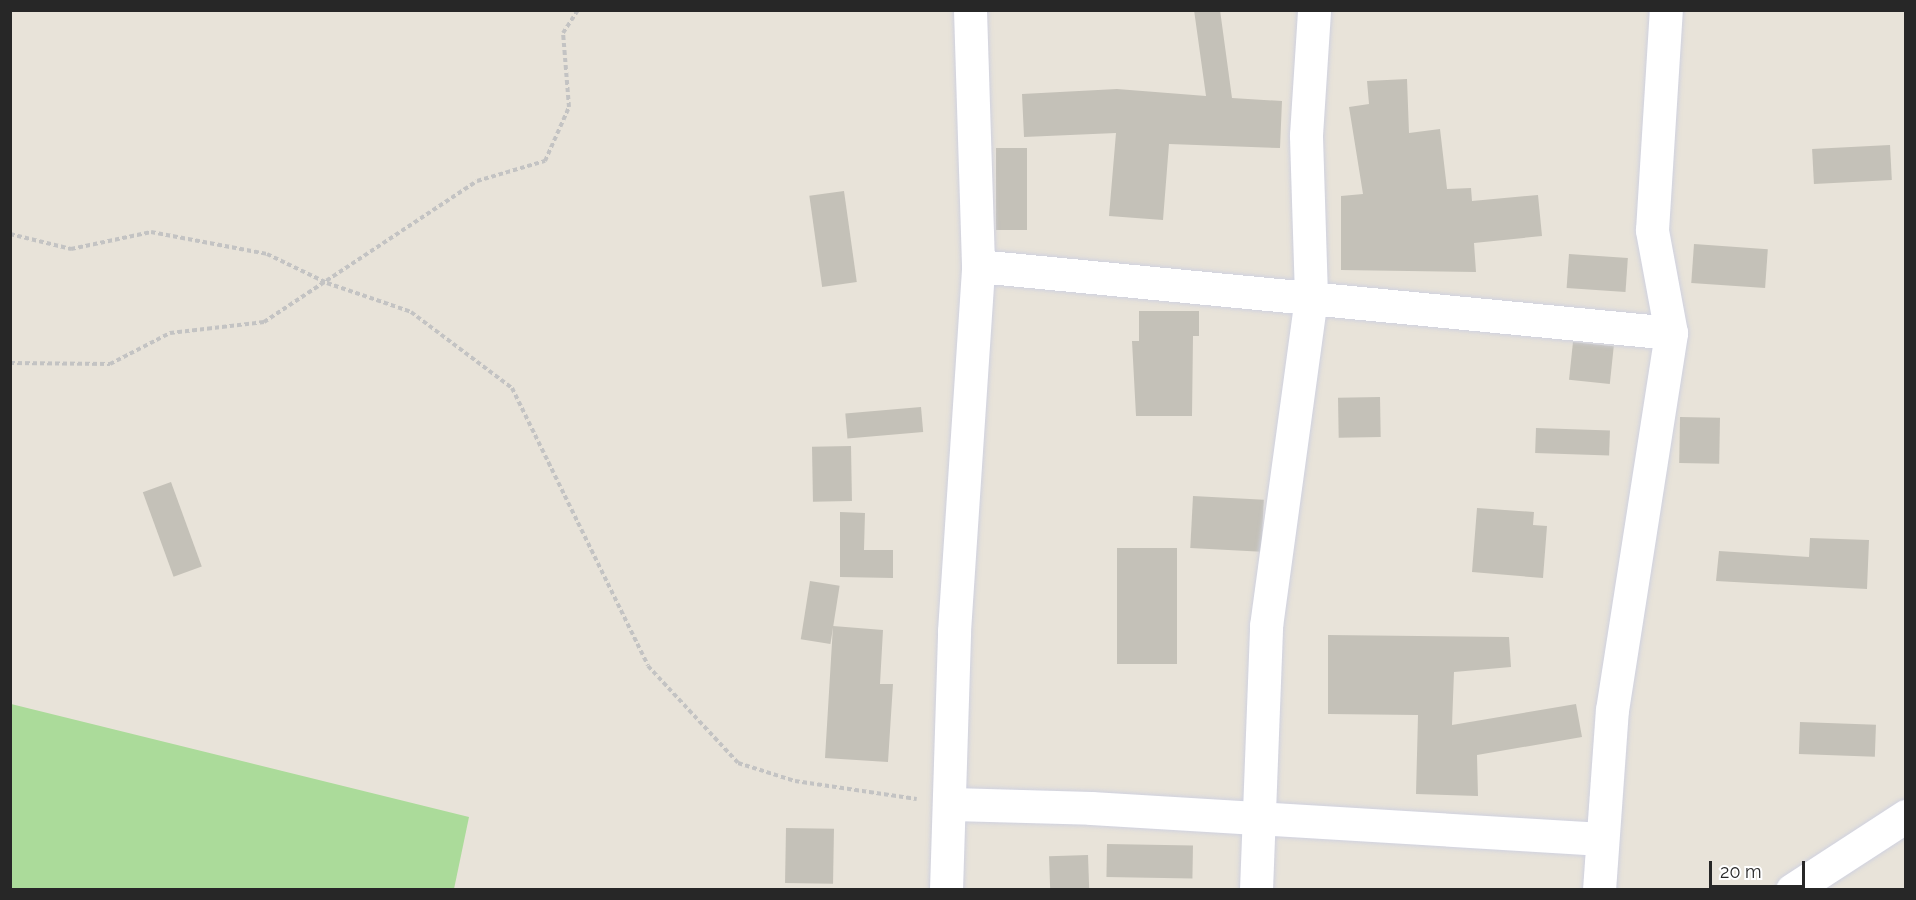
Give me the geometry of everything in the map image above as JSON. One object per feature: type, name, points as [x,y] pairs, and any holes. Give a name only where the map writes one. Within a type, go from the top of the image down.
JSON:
[{"type":"street","points":[[946,890],[952,804],[954,631],[978,266],[970,10]]},
{"type":"street","points":[[1256,890],[1256,821],[1266,626],[1311,296],[1306,135],[1314,10]]},
{"type":"street","points":[[1599,890],[1612,710],[1671,333],[1652,230],[1666,10]]},
{"type":"street","points":[[978,266],[1311,296],[1671,333]]},
{"type":"street","points":[[952,804],[1092,808],[1256,821],[1602,839]]},
{"type":"street","points":[[1792,890],[1905,816]]},
{"type":"path","points":[[10,363],[110,364],[170,333],[264,322],[327,283],[477,181],[545,161],[569,107],[564,33],[578,10]]},
{"type":"path","points":[[10,234],[71,249],[151,232],[267,254],[327,283],[411,312],[512,388],[648,666],[738,763],[795,781],[952,804]]},
{"type":"green space","points":[[11,704],[469,817],[454,889],[11,889]]},
{"type":"building","points":[[1194,10],[1220,10],[1232,98],[1282,101],[1280,148],[1169,144],[1163,220],[1109,216],[1116,133],[1024,137],[1022,94],[1117,89],[1206,96]]},
{"type":"building","points":[[1407,79],[1409,133],[1440,129],[1447,189],[1471,188],[1472,201],[1538,195],[1542,236],[1474,243],[1476,272],[1341,270],[1341,196],[1363,194],[1349,107],[1369,104],[1367,81]]},
{"type":"building","points":[[1890,145],[1892,180],[1814,184],[1812,149]]},
{"type":"building","points":[[996,148],[1027,148],[1027,230],[996,230]]},
{"type":"building","points":[[844,191],[857,282],[822,287],[809,196]]},
{"type":"building","points":[[1694,244],[1768,249],[1765,288],[1691,283]]},
{"type":"building","points":[[1569,254],[1628,258],[1625,292],[1567,288]]},
{"type":"building","points":[[1139,311],[1199,311],[1199,336],[1193,336],[1192,416],[1136,416],[1132,341],[1139,341]]},
{"type":"building","points":[[1573,342],[1614,346],[1610,384],[1569,380]]},
{"type":"building","points":[[1380,397],[1381,437],[1339,438],[1338,398]]},
{"type":"building","points":[[921,407],[923,432],[847,439],[845,414]]},
{"type":"building","points":[[1680,417],[1720,418],[1719,464],[1679,463]]},
{"type":"building","points":[[1536,428],[1610,431],[1609,456],[1535,453]]},
{"type":"building","points":[[851,446],[852,501],[813,502],[812,447]]},
{"type":"building","points":[[171,482],[202,567],[174,577],[143,492]]},
{"type":"building","points":[[1193,496],[1264,500],[1261,552],[1190,548]]},
{"type":"building","points":[[1477,508],[1534,512],[1533,525],[1547,526],[1543,578],[1472,572]]},
{"type":"building","points":[[840,512],[865,513],[864,550],[893,550],[893,578],[840,577]]},
{"type":"building","points":[[1810,538],[1869,540],[1867,589],[1716,581],[1719,551],[1809,557]]},
{"type":"building","points":[[1117,548],[1177,548],[1177,664],[1117,664]]},
{"type":"building","points":[[810,581],[840,586],[830,644],[801,639]]},
{"type":"building","points":[[833,626],[883,630],[880,684],[893,684],[888,762],[825,758]]},
{"type":"building","points":[[1328,635],[1509,637],[1511,667],[1454,672],[1452,725],[1576,704],[1582,737],[1477,755],[1478,796],[1416,794],[1418,715],[1328,714]]},
{"type":"building","points":[[1800,722],[1876,725],[1875,757],[1799,754]]},
{"type":"building","points":[[786,828],[834,829],[833,884],[785,883]]},
{"type":"building","points":[[1107,844],[1193,846],[1192,878],[1106,877]]},
{"type":"building","points":[[1088,855],[1089,890],[1050,890],[1049,856]]}]
